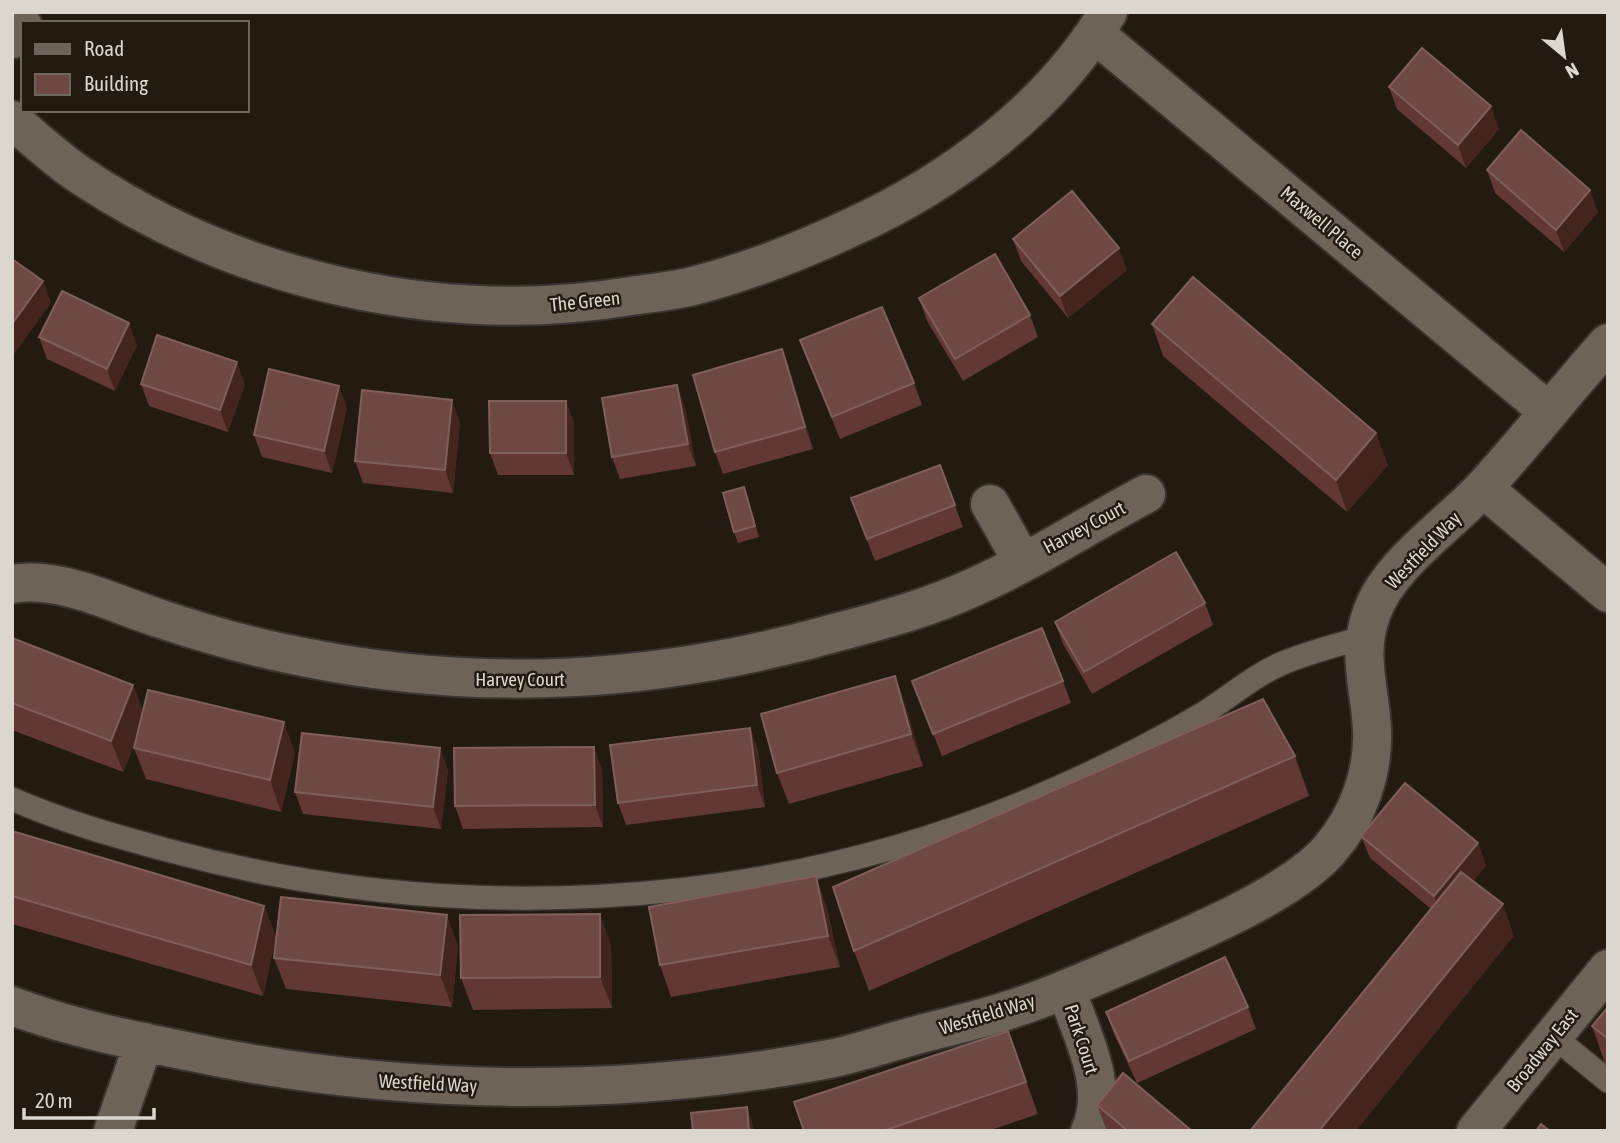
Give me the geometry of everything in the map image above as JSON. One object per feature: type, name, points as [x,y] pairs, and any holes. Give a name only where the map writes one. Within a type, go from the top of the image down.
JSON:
[{"type":"street","name":"The Green","points":[[12,120],[79,174],[132,206],[190,236],[310,279],[384,296],[466,303],[534,306],[603,301],[690,287],[764,265],[898,206],[956,170],[1008,128],[1102,23]]},
{"type":"street","name":"Maxwell Place","points":[[1102,23],[1548,411]]},
{"type":"street","name":"Westfield Way","points":[[12,1006],[42,1017],[144,1042],[262,1067],[366,1080],[488,1087],[650,1084],[831,1058],[1011,1010],[1066,989],[1200,932],[1298,876],[1327,853],[1349,826],[1369,768],[1372,731],[1363,671],[1365,637],[1373,607],[1393,576],[1483,488],[1608,343]]},
{"type":"street","points":[[1483,488],[1608,593]]},
{"type":"street","name":"Harvey Court","points":[[12,584],[29,581],[67,587],[233,643],[370,670],[510,681],[649,673],[810,641],[891,618],[974,587],[1146,494]]},
{"type":"street","name":"Harvey Court","points":[[990,503],[1021,561]]},
{"type":"street","name":"Broadway East","points":[[1476,1131],[1608,969]]},
{"type":"street","name":"Park Court","points":[[1066,989],[1096,1079],[1098,1100],[1090,1131]]},
{"type":"street","points":[[113,1131],[144,1042]]},
{"type":"lane","points":[[12,799],[128,840],[238,870],[327,883],[438,895],[522,898],[618,897],[717,887],[814,868],[917,839],[1017,805],[1110,765],[1198,716],[1281,663],[1365,637]]},
{"type":"lane","points":[[1553,1036],[1608,1081]]},
{"type":"building","points":[[1422,48],[1491,106],[1458,145],[1389,87]]},
{"type":"building","points":[[1521,130],[1590,190],[1556,230],[1487,170]]},
{"type":"building","points":[[1072,191],[1119,248],[1060,296],[1013,239]]},
{"type":"building","points":[[995,254],[1030,315],[955,359],[919,298]]},
{"type":"building","points":[[12,259],[43,281],[12,324]]},
{"type":"building","points":[[1193,277],[1376,433],[1336,480],[1152,324]]},
{"type":"building","points":[[62,291],[129,323],[107,369],[39,337]]},
{"type":"building","points":[[882,307],[914,383],[832,417],[800,340]]},
{"type":"building","points":[[157,335],[237,362],[220,410],[141,384]]},
{"type":"building","points":[[782,349],[805,427],[715,452],[693,375]]},
{"type":"building","points":[[269,369],[339,386],[324,451],[254,435]]},
{"type":"building","points":[[677,385],[688,444],[612,457],[602,398]]},
{"type":"building","points":[[362,390],[452,400],[445,470],[355,461]]},
{"type":"building","points":[[489,401],[566,401],[566,453],[490,453]]},
{"type":"building","points":[[940,465],[955,505],[867,539],[851,498]]},
{"type":"building","points":[[744,487],[755,526],[734,532],[723,493]]},
{"type":"building","points":[[1176,552],[1205,603],[1084,672],[1055,622]]},
{"type":"building","points":[[1042,628],[1063,681],[933,734],[912,681]]},
{"type":"building","points":[[12,638],[133,685],[111,741],[12,703]]},
{"type":"building","points":[[895,676],[911,734],[777,773],[761,714]]},
{"type":"building","points":[[148,690],[284,722],[270,780],[134,748]]},
{"type":"building","points":[[1263,699],[1295,756],[854,951],[833,887]]},
{"type":"building","points":[[750,728],[757,785],[618,803],[610,745]]},
{"type":"building","points":[[302,733],[440,748],[433,807],[295,792]]},
{"type":"building","points":[[594,747],[595,805],[455,806],[454,748]]},
{"type":"building","points":[[1405,783],[1478,843],[1434,896],[1361,836]]},
{"type":"building","points":[[12,831],[264,906],[251,965],[12,896]]},
{"type":"building","points":[[1461,872],[1503,904],[1319,1131],[1250,1131]]},
{"type":"building","points":[[816,876],[828,936],[660,965],[649,907]]},
{"type":"building","points":[[281,897],[447,915],[440,975],[274,958]]},
{"type":"building","points":[[600,914],[600,977],[461,978],[460,915]]},
{"type":"building","points":[[1225,957],[1248,1007],[1129,1061],[1106,1012]]},
{"type":"building","points":[[1608,1007],[1608,1039],[1592,1026]]},
{"type":"building","points":[[1008,1031],[1026,1082],[883,1131],[804,1131],[794,1102]]},
{"type":"building","points":[[1123,1073],[1192,1131],[1128,1131],[1097,1105]]},
{"type":"building","points":[[747,1107],[749,1131],[693,1131],[691,1113]]},
{"type":"building","points":[[1541,1124],[1550,1131],[1536,1131]]}]
